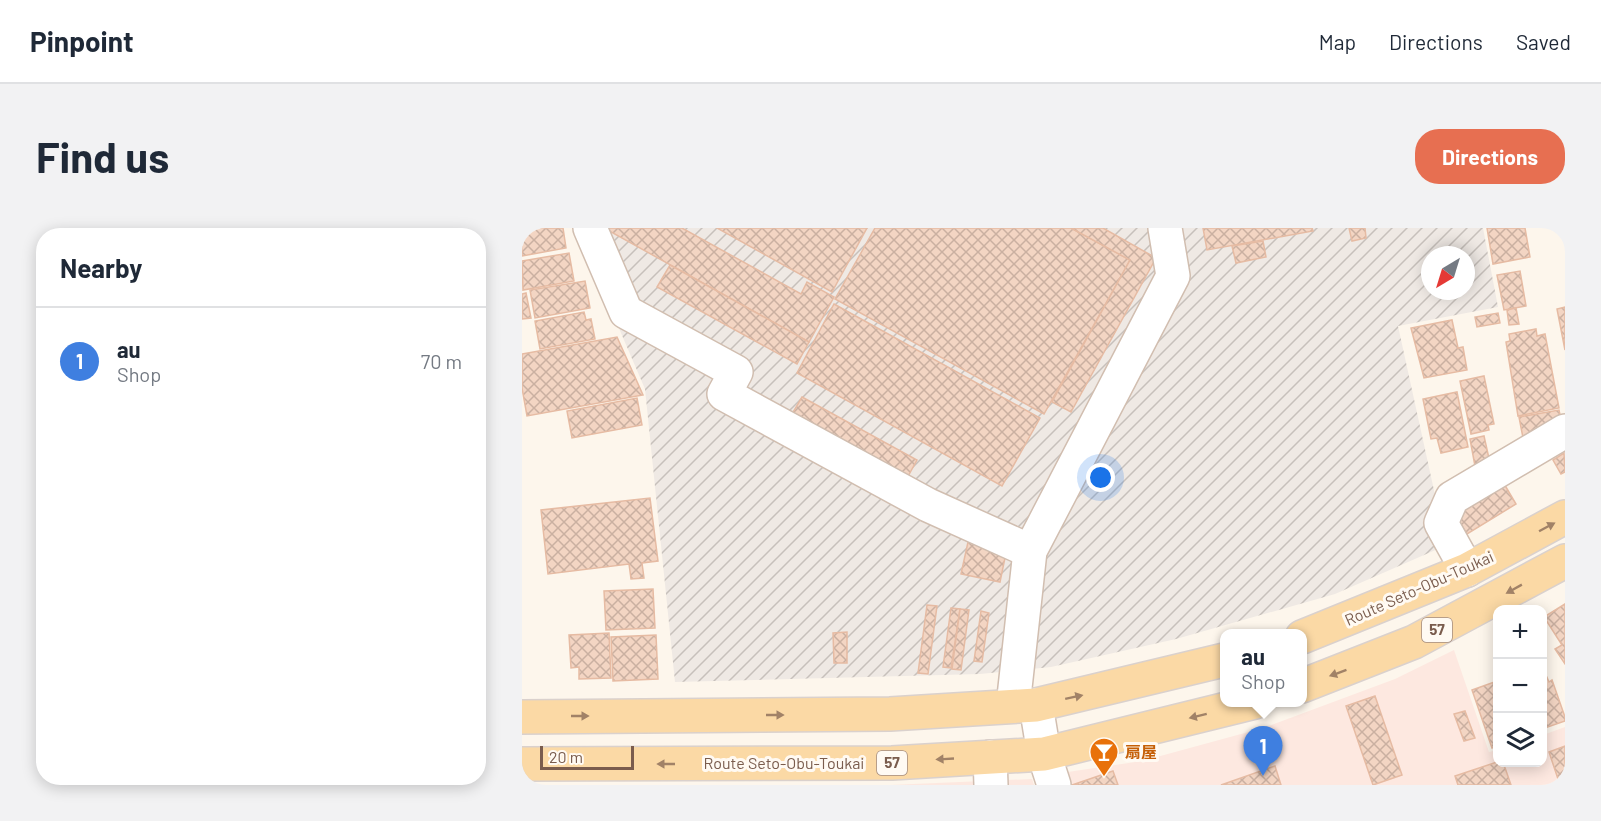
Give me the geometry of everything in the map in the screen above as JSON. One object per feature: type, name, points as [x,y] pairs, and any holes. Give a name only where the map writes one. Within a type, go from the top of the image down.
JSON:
[{"type":"main road","name":"Route Seto-Obu-Toukai","points":[[1307,635],[1467,570],[1565,517]]},
{"type":"main road","name":"57","points":[[1307,684],[1414,642],[1565,561]]},
{"type":"main road","points":[[522,717],[891,714],[1025,706],[1220,661]]},
{"type":"main road","name":"Route Seto-Obu-Toukai","points":[[522,764],[892,762],[991,771],[1044,754],[1235,707]]},
{"type":"street","points":[[590,228],[626,312],[736,372],[724,394],[928,505],[1030,551]]},
{"type":"street","points":[[1054,785],[1025,706],[1030,551],[1173,276],[1165,228]]},
{"type":"street","points":[[1467,570],[1441,523],[1452,498],[1565,430]]},
{"type":"shaded area","points":[[576,228],[1483,228],[1498,307],[1398,326],[1437,504],[1440,548],[1335,594],[1176,639],[1051,667],[980,674],[675,682],[645,389]]},
{"type":"shaded area","points":[[1454,650],[1489,752],[1493,751],[1493,767],[1547,767],[1547,734],[1565,727],[1565,785],[1065,785],[1061,773],[1142,761],[1263,728],[1395,679]]},
{"type":"shaded area","points":[[1032,779],[1034,785],[890,785]]},
{"type":"building","points":[[522,228],[563,228],[566,248],[522,256]]},
{"type":"building","points":[[604,228],[682,228],[801,294],[807,282],[834,297],[809,342]]},
{"type":"building","points":[[717,228],[867,228],[832,292]]},
{"type":"building","points":[[875,228],[1071,228],[1130,260],[1044,414],[835,299]]},
{"type":"building","points":[[1071,228],[1103,228],[1156,258],[1071,412],[1052,402],[1130,260]]},
{"type":"building","points":[[1203,228],[1312,228],[1313,231],[1207,250]]},
{"type":"building","points":[[1349,228],[1365,228],[1366,238],[1352,241]]},
{"type":"building","points":[[1487,228],[1525,228],[1530,257],[1493,264]]},
{"type":"building","points":[[1263,241],[1266,257],[1236,263],[1232,246]]},
{"type":"building","points":[[569,253],[574,281],[523,290],[522,261]]},
{"type":"building","points":[[670,265],[809,342],[797,364],[657,287]]},
{"type":"building","points":[[1520,271],[1526,306],[1504,310],[1497,275]]},
{"type":"building","points":[[585,281],[590,308],[535,318],[530,290]]},
{"type":"building","points":[[526,293],[531,318],[522,319],[522,294]]},
{"type":"building","points":[[834,304],[1040,418],[1002,486],[797,373]]},
{"type":"building","points":[[1565,307],[1565,350],[1557,309]]},
{"type":"building","points":[[1516,308],[1519,324],[1509,325],[1507,310]]},
{"type":"building","points":[[584,312],[586,320],[591,319],[595,339],[540,349],[535,321]]},
{"type":"building","points":[[1498,313],[1500,323],[1477,327],[1475,317]]},
{"type":"building","points":[[1452,320],[1458,348],[1463,347],[1467,370],[1424,378],[1411,328]]},
{"type":"building","points":[[1536,329],[1537,336],[1545,334],[1559,408],[1518,416],[1506,342],[1510,341],[1509,334]]},
{"type":"building","points":[[617,337],[643,395],[527,416],[522,388],[522,354]]},
{"type":"building","points":[[1484,376],[1494,424],[1488,425],[1489,430],[1471,434],[1460,381]]},
{"type":"building","points":[[1457,392],[1468,447],[1441,453],[1437,438],[1431,439],[1423,399]]},
{"type":"building","points":[[802,397],[917,460],[907,478],[792,414]]},
{"type":"building","points":[[637,398],[642,425],[572,438],[567,411]]},
{"type":"building","points":[[1559,410],[1561,420],[1524,443],[1519,417]]},
{"type":"building","points":[[1484,436],[1490,463],[1475,466],[1470,439]]},
{"type":"building","points":[[1564,453],[1565,472],[1561,474],[1553,460]]},
{"type":"building","points":[[1503,482],[1516,504],[1467,534],[1458,520],[1469,502]]},
{"type":"building","points":[[650,498],[658,561],[642,563],[644,578],[631,579],[629,564],[548,574],[541,510]]},
{"type":"building","points":[[970,533],[1006,553],[1000,582],[961,574]]},
{"type":"building","points":[[653,589],[655,628],[606,630],[604,591]]},
{"type":"building","points":[[1565,604],[1565,664],[1555,649],[1562,645],[1547,622],[1547,615]]},
{"type":"building","points":[[927,605],[937,606],[928,674],[918,673]]},
{"type":"building","points":[[951,608],[960,609],[951,668],[943,667]]},
{"type":"building","points":[[960,609],[969,610],[961,670],[952,669]]},
{"type":"building","points":[[981,611],[989,613],[982,662],[974,661]]},
{"type":"building","points":[[847,632],[847,663],[834,663],[833,633]]},
{"type":"building","points":[[609,633],[611,678],[579,679],[579,667],[571,668],[569,635]]},
{"type":"building","points":[[656,635],[658,679],[613,681],[611,637]]},
{"type":"building","points":[[1547,677],[1549,682],[1552,680],[1565,721],[1547,727]]},
{"type":"building","points":[[1493,682],[1492,748],[1472,690]]},
{"type":"building","points":[[1375,696],[1402,775],[1373,785],[1346,706]]},
{"type":"building","points":[[1465,711],[1475,738],[1464,741],[1454,714]]},
{"type":"building","points":[[1565,746],[1565,785],[1560,785],[1549,752]]},
{"type":"building","points":[[1493,763],[1493,767],[1505,767],[1511,785],[1458,785],[1455,776]]},
{"type":"building","points":[[1275,766],[1281,785],[1221,785]]},
{"type":"building","name":"扇屋","points":[[1113,771],[1118,785],[1072,785]]},
{"type":"place","name":"au","points":[[1263,776]]},
{"type":"place","name":"扇屋","points":[[1104,778]]}]
